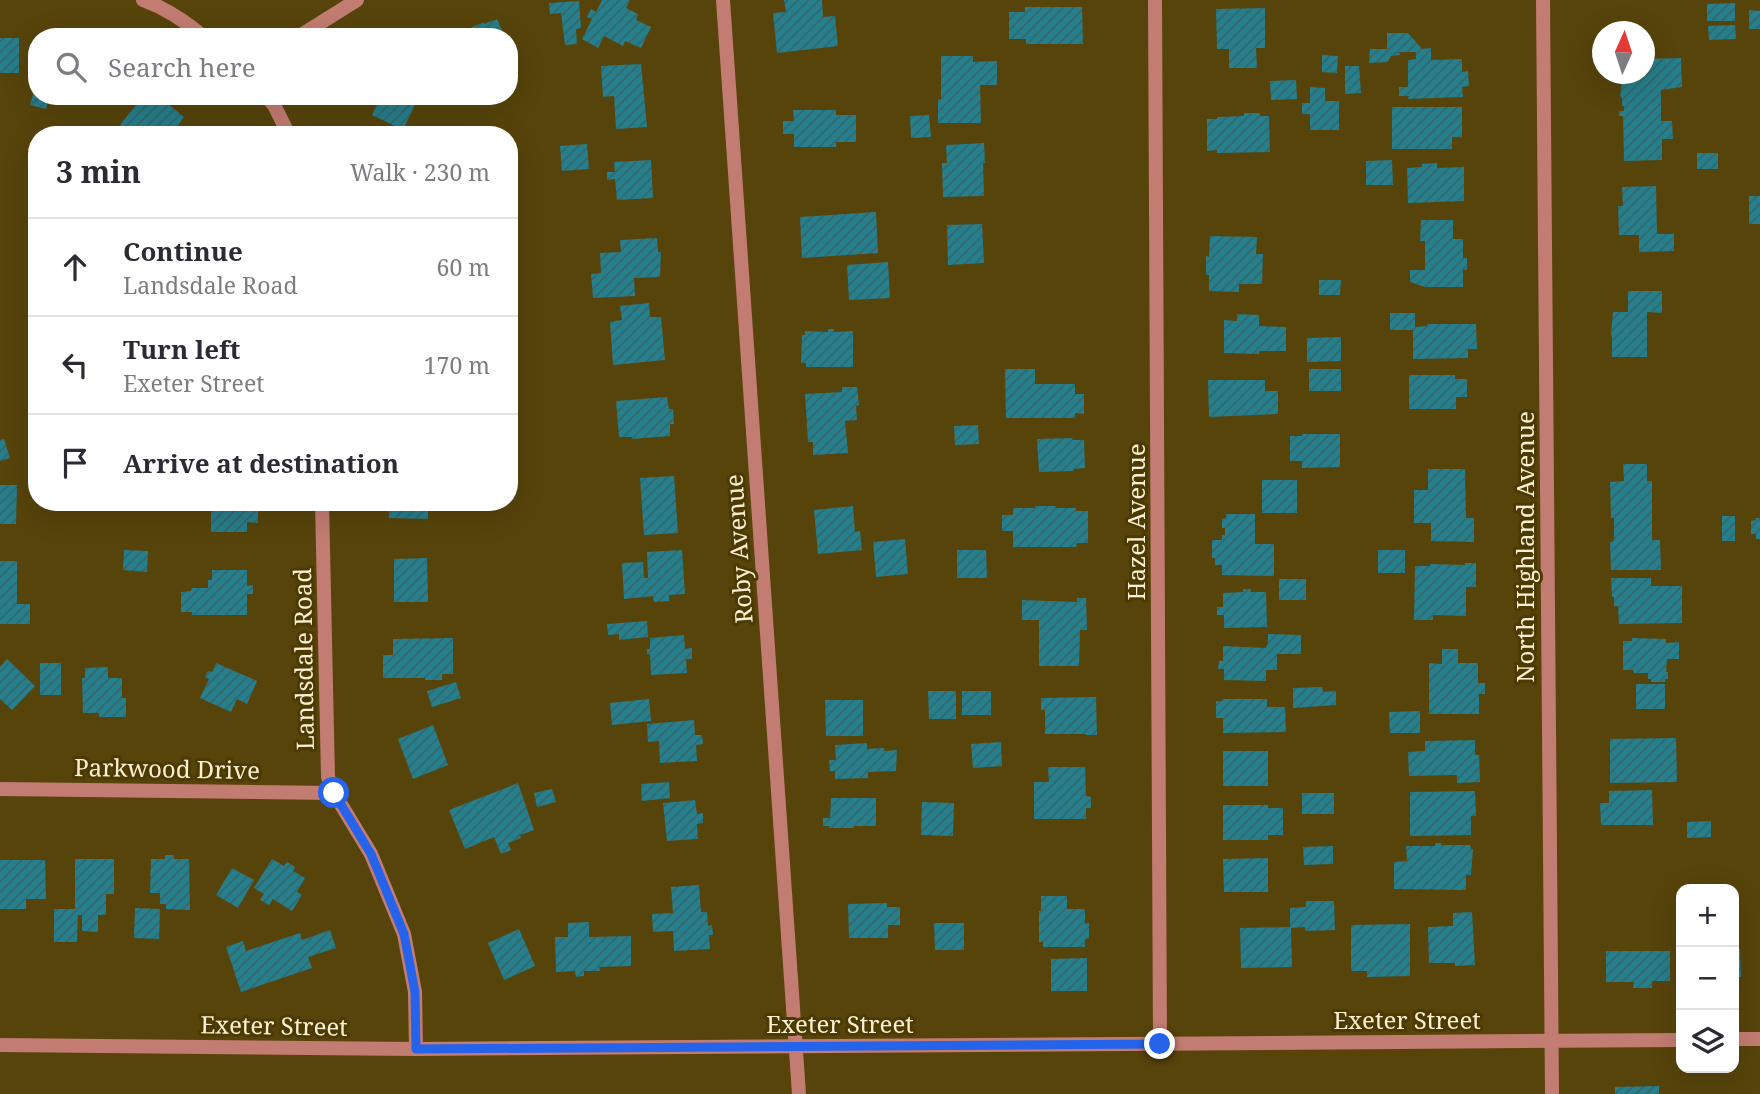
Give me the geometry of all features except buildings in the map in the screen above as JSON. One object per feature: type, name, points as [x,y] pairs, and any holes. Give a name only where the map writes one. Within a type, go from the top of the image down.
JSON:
[{"type":"street","points":[[143,0],[193,28]]},
{"type":"street","points":[[312,28],[357,0]]},
{"type":"street","name":"Roby Avenue","points":[[723,0],[799,1094]]},
{"type":"street","name":"Hazel Avenue","points":[[1155,0],[1160,1044]]},
{"type":"street","name":"North Highland Avenue","points":[[1542,0],[1552,1094]]},
{"type":"street","points":[[274,105],[284,126]]},
{"type":"street","name":"Landsdale Road","points":[[322,511],[328,777],[334,793],[371,854],[404,934],[415,992],[416,1049]]},
{"type":"street","name":"Parkwood Drive","points":[[0,789],[334,793]]},
{"type":"street","points":[[1739,1039],[1760,1039]]},
{"type":"street","name":"Exeter Street","points":[[0,1045],[416,1049],[1676,1040]]},
{"type":"route","points":[[334,793],[371,854],[404,934],[415,992],[416,1049],[1160,1044]]}]
